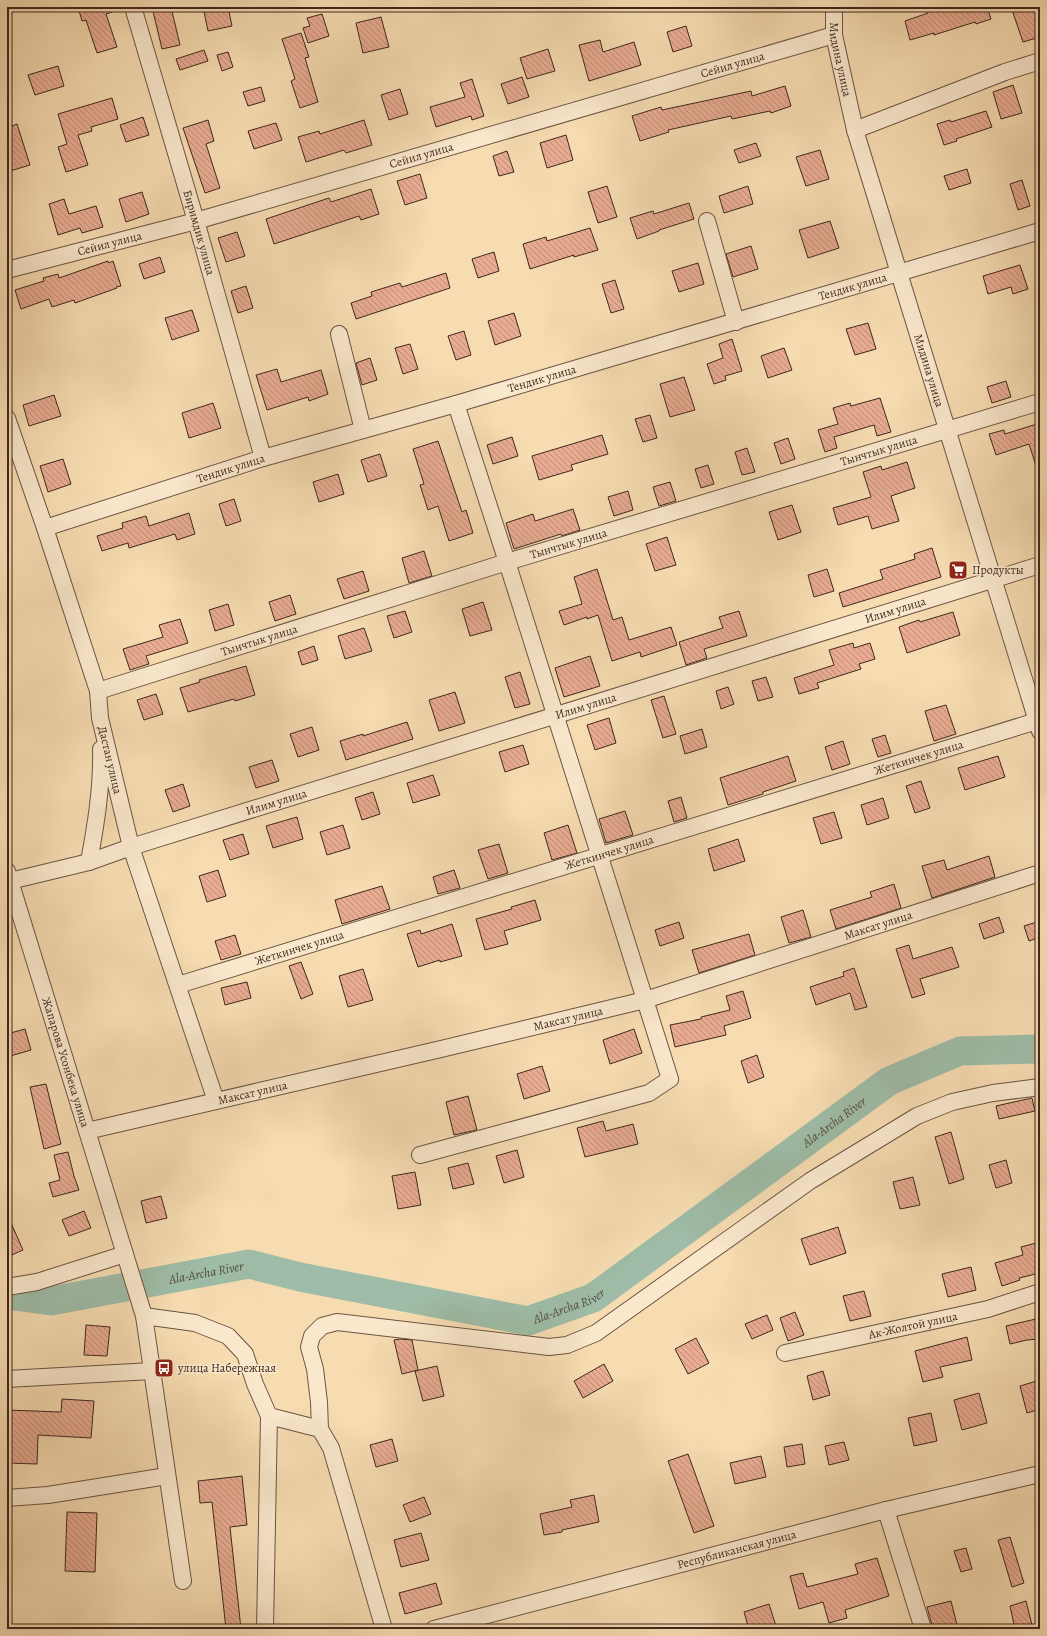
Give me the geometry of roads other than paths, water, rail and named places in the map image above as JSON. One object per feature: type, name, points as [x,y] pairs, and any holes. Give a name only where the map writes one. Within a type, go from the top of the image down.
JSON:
[{"type":"street","name":"Биримдик улица","points":[[133,7],[196,220],[263,458]]},
{"type":"street","name":"Мидина улица","points":[[834,7],[834,35],[855,130],[1039,724]]},
{"type":"street","name":"Сейил улица","points":[[7,270],[196,220],[834,35]]},
{"type":"street","points":[[855,130],[1005,72],[1040,61]]},
{"type":"street","points":[[707,221],[736,322]]},
{"type":"street","name":"Тендик улица","points":[[45,528],[263,458],[456,404],[900,274],[1040,231]]},
{"type":"street","points":[[339,334],[363,430]]},
{"type":"street","name":"Тынчтык улица","points":[[98,691],[507,562],[1040,402]]},
{"type":"street","points":[[420,1154],[649,1093],[670,1079],[556,715],[456,404]]},
{"type":"street","name":"Дастан улица","points":[[7,418],[45,528],[98,691],[100,718],[131,846],[216,1101]]},
{"type":"street","name":"Илим улица","points":[[8,876],[89,862],[131,846],[1040,565]]},
{"type":"street","points":[[89,862],[99,805],[102,774],[100,718]]},
{"type":"street","name":"Жеткинчек улица","points":[[178,984],[1039,724]]},
{"type":"street","name":"Максат улица","points":[[87,1131],[442,1049],[645,1000],[1040,872]]},
{"type":"street","name":"Жапарова Усонбека улица","points":[[8,876],[144,1316],[183,1581]]},
{"type":"street","points":[[384,1629],[331,1448],[320,1430],[315,1369],[309,1347],[312,1336],[322,1326],[337,1322],[549,1347],[567,1344],[596,1333],[810,1181],[916,1116],[952,1102],[993,1093],[1040,1087]]},
{"type":"street","points":[[7,1287],[37,1282],[125,1254]]},
{"type":"street","name":"Ак-Жолтой улица","points":[[784,1353],[988,1308],[1040,1292]]},
{"type":"street","points":[[144,1316],[195,1323],[228,1336],[245,1354],[269,1416],[265,1629]]},
{"type":"street","points":[[7,1379],[152,1371]]},
{"type":"street","points":[[269,1416],[320,1430]]},
{"type":"street","name":"Республиканская улица","points":[[434,1629],[886,1510],[1040,1474]]},
{"type":"street","points":[[7,1498],[48,1495],[167,1476]]},
{"type":"street","points":[[886,1510],[923,1629]]},
{"type":"waterway","name":"Ala-Archa River","points":[[7,1295],[51,1301],[249,1264],[300,1277],[528,1321],[593,1298],[889,1081],[960,1051],[1040,1049]]},
{"type":"place","name":"Продукты","points":[[958,570]]},
{"type":"place","name":"улица Набережная","points":[[164,1368]]}]
